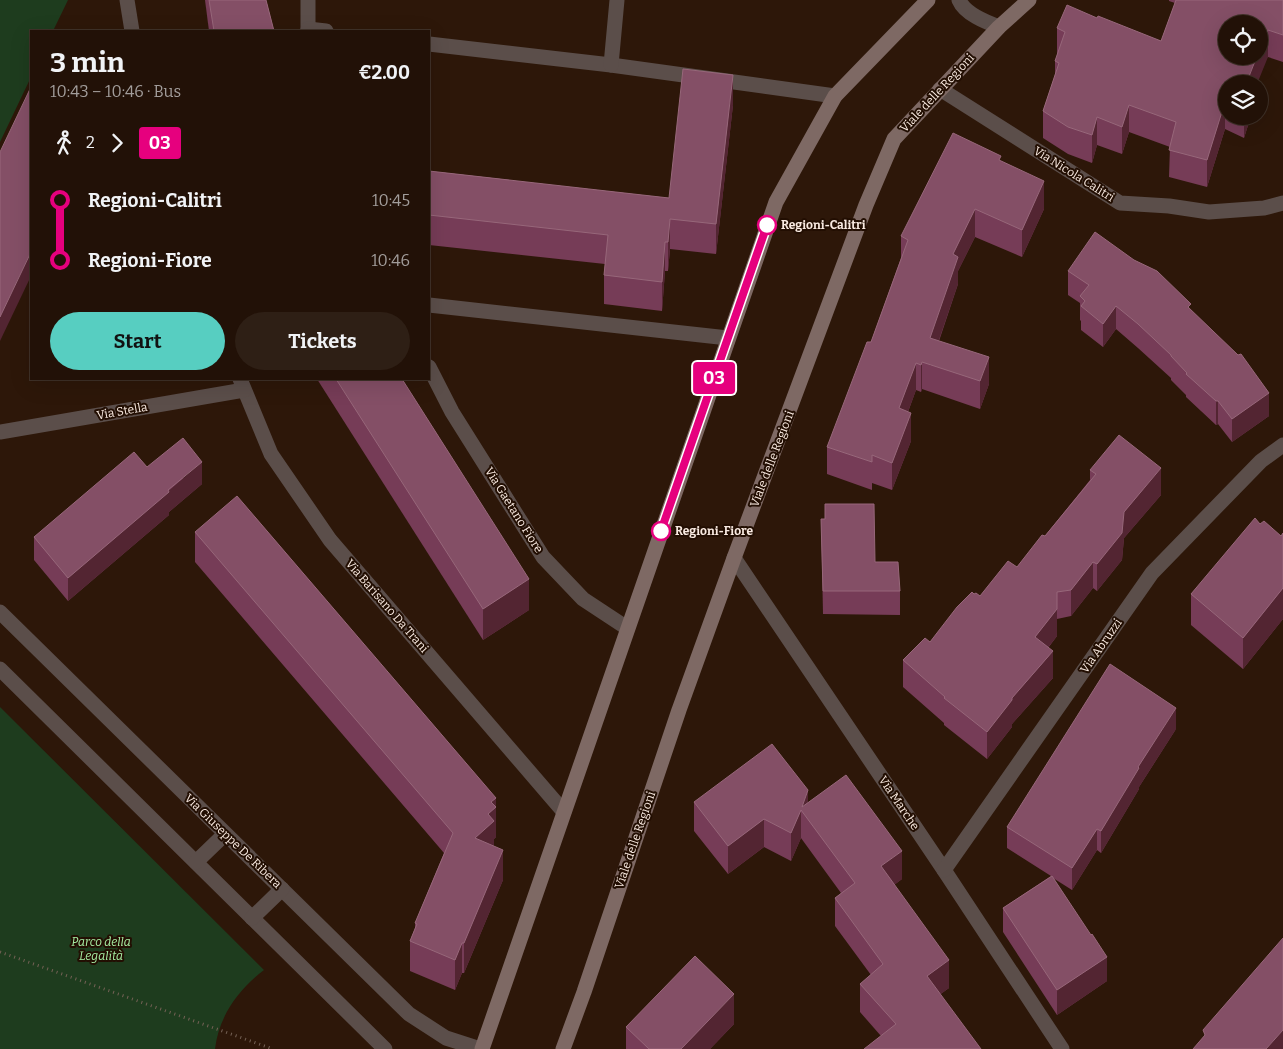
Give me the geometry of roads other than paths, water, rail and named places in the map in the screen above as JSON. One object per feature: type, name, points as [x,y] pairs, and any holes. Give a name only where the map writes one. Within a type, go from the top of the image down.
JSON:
[{"type":"street","points":[[127,0],[132,30]]},
{"type":"street","points":[[308,0],[308,30]]},
{"type":"street","points":[[611,65],[617,0]]},
{"type":"street","points":[[481,1049],[776,202],[835,96],[928,0]]},
{"type":"street","points":[[960,0],[961,4],[977,18],[999,27]]},
{"type":"street","name":"Viale delle Regioni","points":[[563,1049],[679,710],[734,558],[866,205],[894,139],[999,27],[1029,0]]},
{"type":"street","points":[[430,44],[611,65],[835,96]]},
{"type":"street","name":"Via Nicola Calitri","points":[[940,89],[1120,203],[1169,206],[1209,212],[1264,208],[1283,203]]},
{"type":"street","points":[[430,305],[728,338]]},
{"type":"street","name":"Via Gaetano Fiore","points":[[430,369],[452,412],[543,556],[583,599],[627,628]]},
{"type":"street","name":"Via Stella","points":[[0,432],[242,385]]},
{"type":"street","name":"Via Barisano Da Trani","points":[[242,385],[271,454],[330,540],[564,812]]},
{"type":"street","name":"Via Abruzzi","points":[[944,870],[1152,573],[1261,461],[1283,445]]},
{"type":"street","name":"Via Marche","points":[[734,558],[1062,1049]]},
{"type":"street","name":"Via Giuseppe De Ribera","points":[[0,612],[409,1014],[446,1038],[481,1049]]},
{"type":"street","points":[[0,669],[385,1049]]},
{"type":"street","points":[[196,862],[225,834]]},
{"type":"street","points":[[252,918],[282,889]]},
{"type":"place","name":"Regioni-Calitri","points":[[767,225]]},
{"type":"place","name":"Regioni-Fiore","points":[[661,531]]},
{"type":"park label","name":"Parco della Legalità","points":[[101,949]]}]
